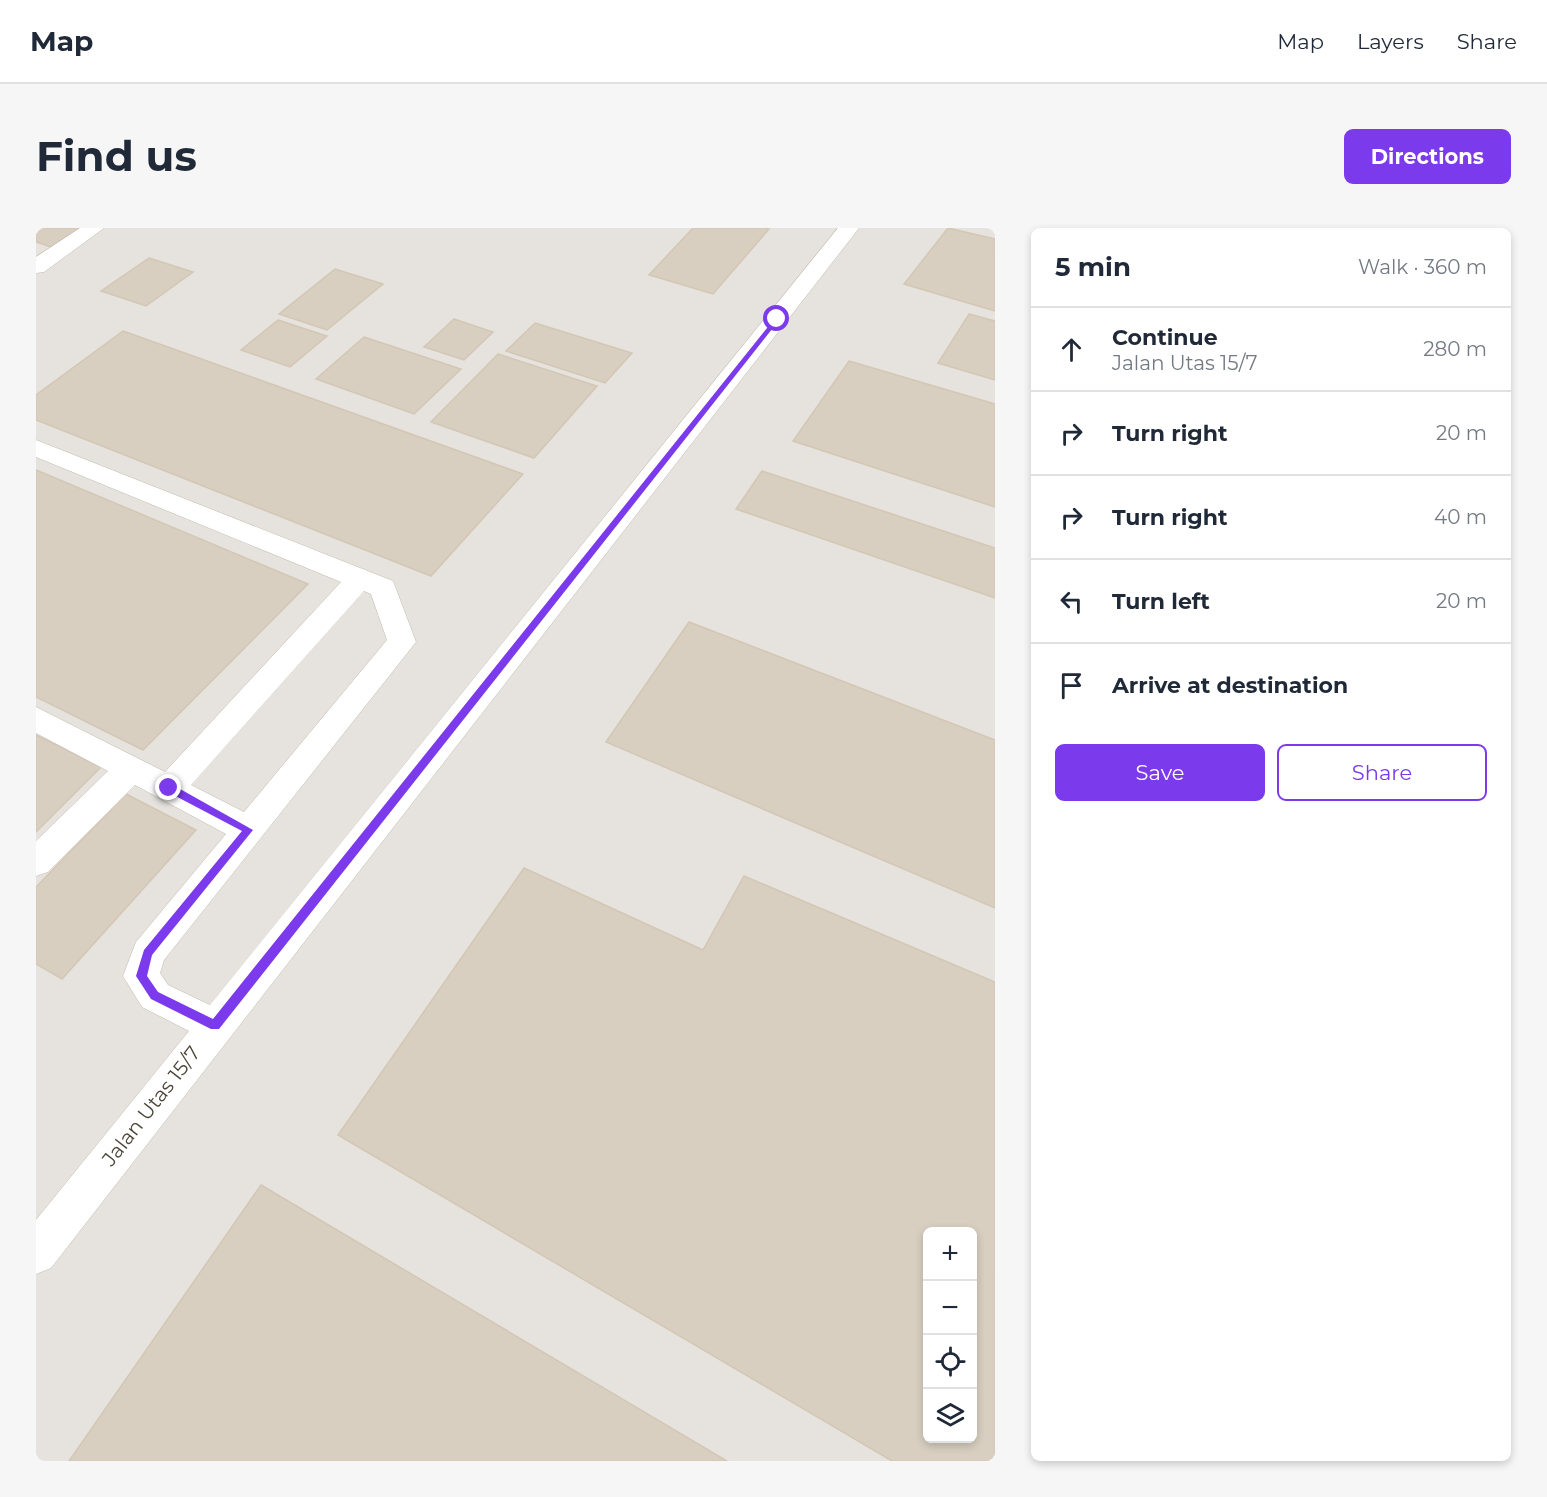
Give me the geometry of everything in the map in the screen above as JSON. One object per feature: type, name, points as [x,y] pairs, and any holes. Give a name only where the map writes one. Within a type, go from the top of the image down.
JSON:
[{"type":"street","points":[[36,267],[94,228]]},
{"type":"street","name":"Jalan Utas 15/7","points":[[36,1253],[849,228]]},
{"type":"street","points":[[36,448],[383,588],[402,642],[148,953],[141,976],[155,996],[215,1026]]},
{"type":"street","points":[[169,788],[360,578]]},
{"type":"street","points":[[36,719],[249,830]]},
{"type":"street","points":[[36,862],[132,768]]},
{"type":"shaded area","points":[[36,228],[995,228],[995,1461],[36,1461]]},
{"type":"building","points":[[36,228],[81,228],[51,247],[36,242]]},
{"type":"building","points":[[693,228],[769,229],[713,294],[649,275]]},
{"type":"building","points":[[948,228],[995,239],[995,311],[904,284]]},
{"type":"building","points":[[149,258],[193,272],[146,306],[101,291]]},
{"type":"building","points":[[335,269],[383,284],[327,330],[279,314]]},
{"type":"building","points":[[969,314],[995,321],[995,380],[938,363]]},
{"type":"building","points":[[454,319],[493,332],[464,360],[424,347]]},
{"type":"building","points":[[278,320],[327,336],[290,367],[241,350]]},
{"type":"building","points":[[535,323],[632,353],[605,383],[506,351]]},
{"type":"building","points":[[123,331],[523,474],[431,576],[36,420],[36,395]]},
{"type":"building","points":[[364,337],[461,369],[414,414],[316,379]]},
{"type":"building","points":[[498,354],[597,386],[534,458],[431,422]]},
{"type":"building","points":[[849,361],[995,404],[995,507],[793,441]]},
{"type":"building","points":[[36,470],[308,584],[143,750],[36,697]]},
{"type":"building","points":[[762,471],[995,548],[995,598],[736,509]]},
{"type":"building","points":[[689,622],[995,740],[995,908],[606,742]]},
{"type":"building","points":[[36,735],[101,767],[36,832]]},
{"type":"building","points":[[126,794],[196,830],[62,979],[36,964],[36,887]]},
{"type":"building","points":[[524,868],[703,950],[744,876],[995,982],[995,1461],[892,1461],[338,1135]]},
{"type":"building","points":[[261,1185],[727,1461],[69,1461]]},
{"type":"route","points":[[169,788],[249,830],[148,953],[141,976],[155,996],[215,1026],[777,319]]}]
